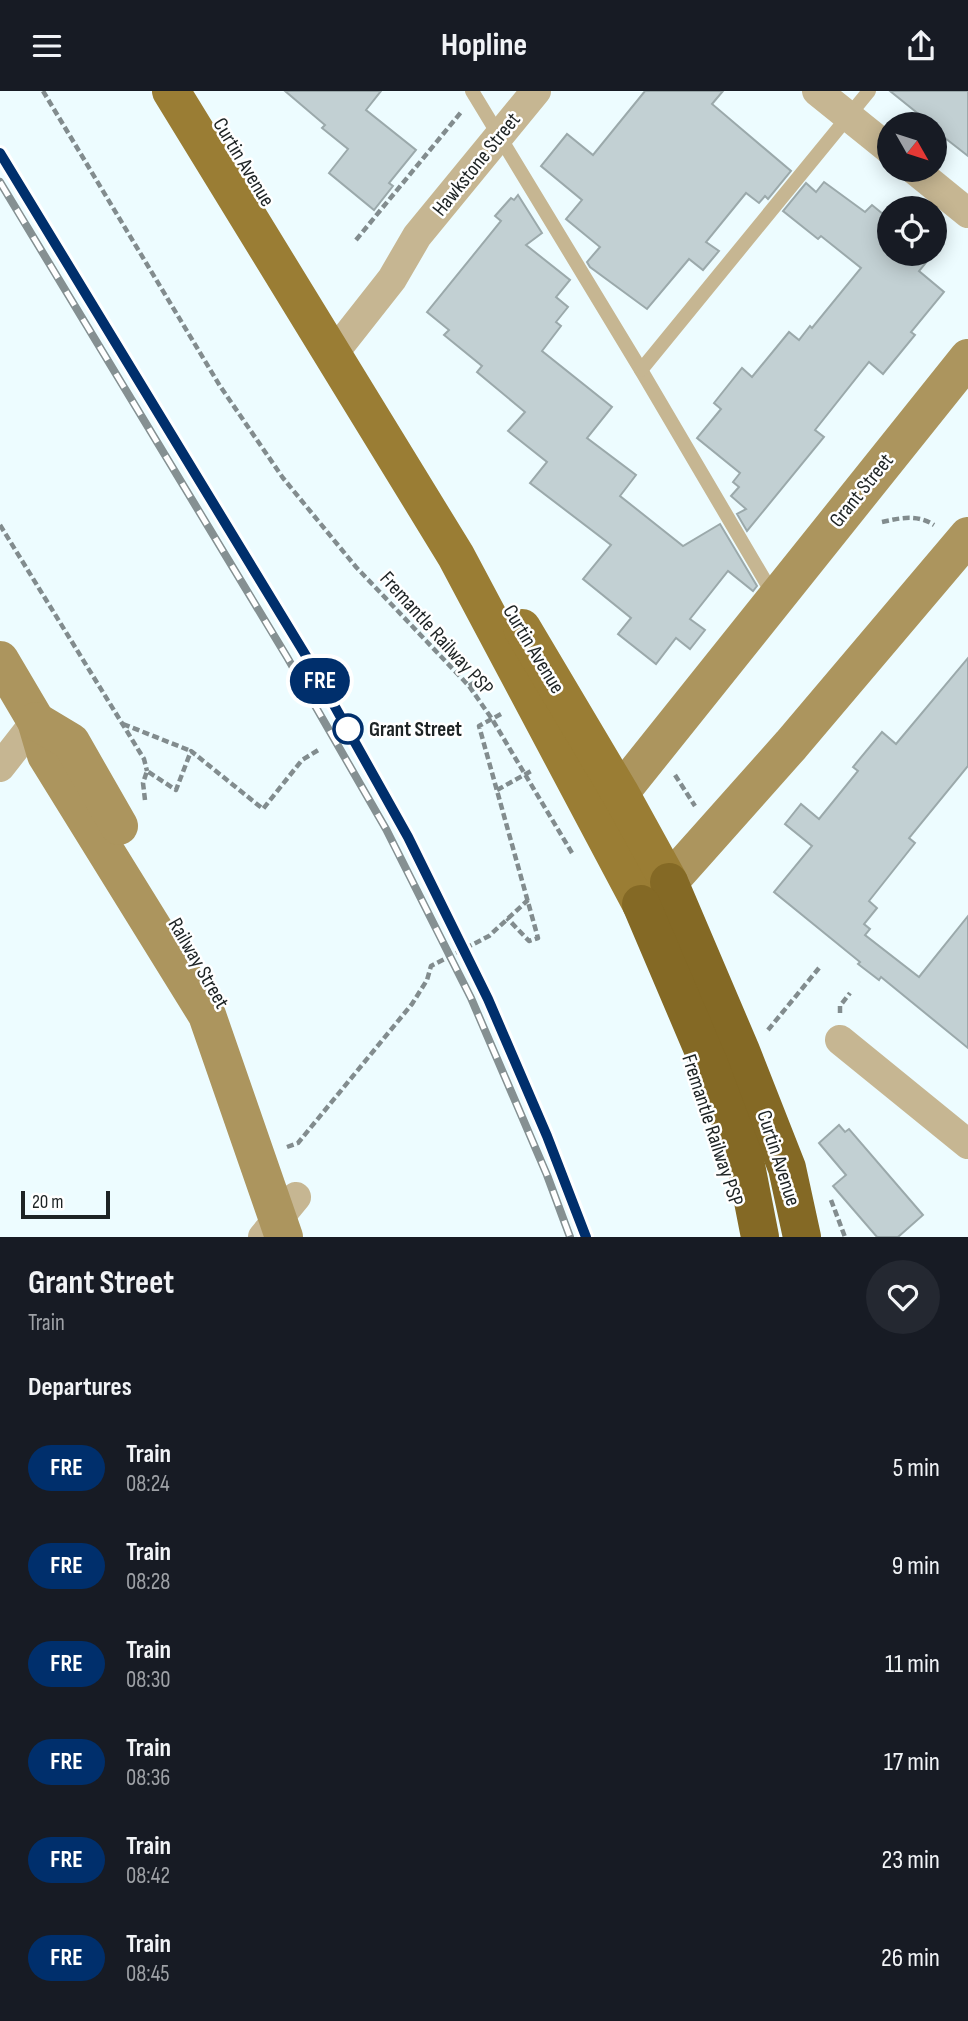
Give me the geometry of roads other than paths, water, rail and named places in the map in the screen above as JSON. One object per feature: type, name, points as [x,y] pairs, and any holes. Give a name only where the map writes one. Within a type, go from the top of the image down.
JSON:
[{"type":"highway","name":"Curtin Avenue","points":[[655,893],[709,1064],[745,1160],[760,1237]]},
{"type":"highway","name":"Curtin Avenue","points":[[655,893],[741,1051],[787,1168],[802,1237]]},
{"type":"main road","name":"Curtin Avenue","points":[[171,91],[334,335]]},
{"type":"main road","name":"Curtin Avenue","points":[[202,91],[456,556],[609,807],[655,893]]},
{"type":"street","name":"Hawkstone Street","points":[[334,335],[381,267],[417,236],[536,91]]},
{"type":"street","points":[[817,91],[877,139]]},
{"type":"street","points":[[930,182],[968,213]]},
{"type":"street","name":"Grant Street","points":[[609,807],[968,358]]},
{"type":"street","points":[[655,893],[792,745],[965,540]]},
{"type":"street","name":"Railway Street","points":[[0,660],[36,721],[46,755],[206,1015],[280,1223],[312,1237]]},
{"type":"street","points":[[0,767],[36,721]]},
{"type":"street","name":"Railway Street","points":[[36,721],[71,742],[220,994],[250,1067],[279,1150],[280,1223]]},
{"type":"street","points":[[840,1040],[968,1144]]},
{"type":"lane","points":[[641,370],[869,91]]},
{"type":"lane","points":[[473,93],[775,597]]},
{"type":"railway","points":[[0,153],[311,664],[408,837],[488,999],[547,1136],[586,1237]]},
{"type":"railway","points":[[0,182],[287,657],[386,829],[471,998],[547,1175],[570,1237]]},
{"type":"train","name":"FRE","points":[[0,153],[311,664],[408,837],[488,999],[547,1136],[586,1237]]},
{"type":"place","name":"Grant Street","points":[[348,729]]}]
